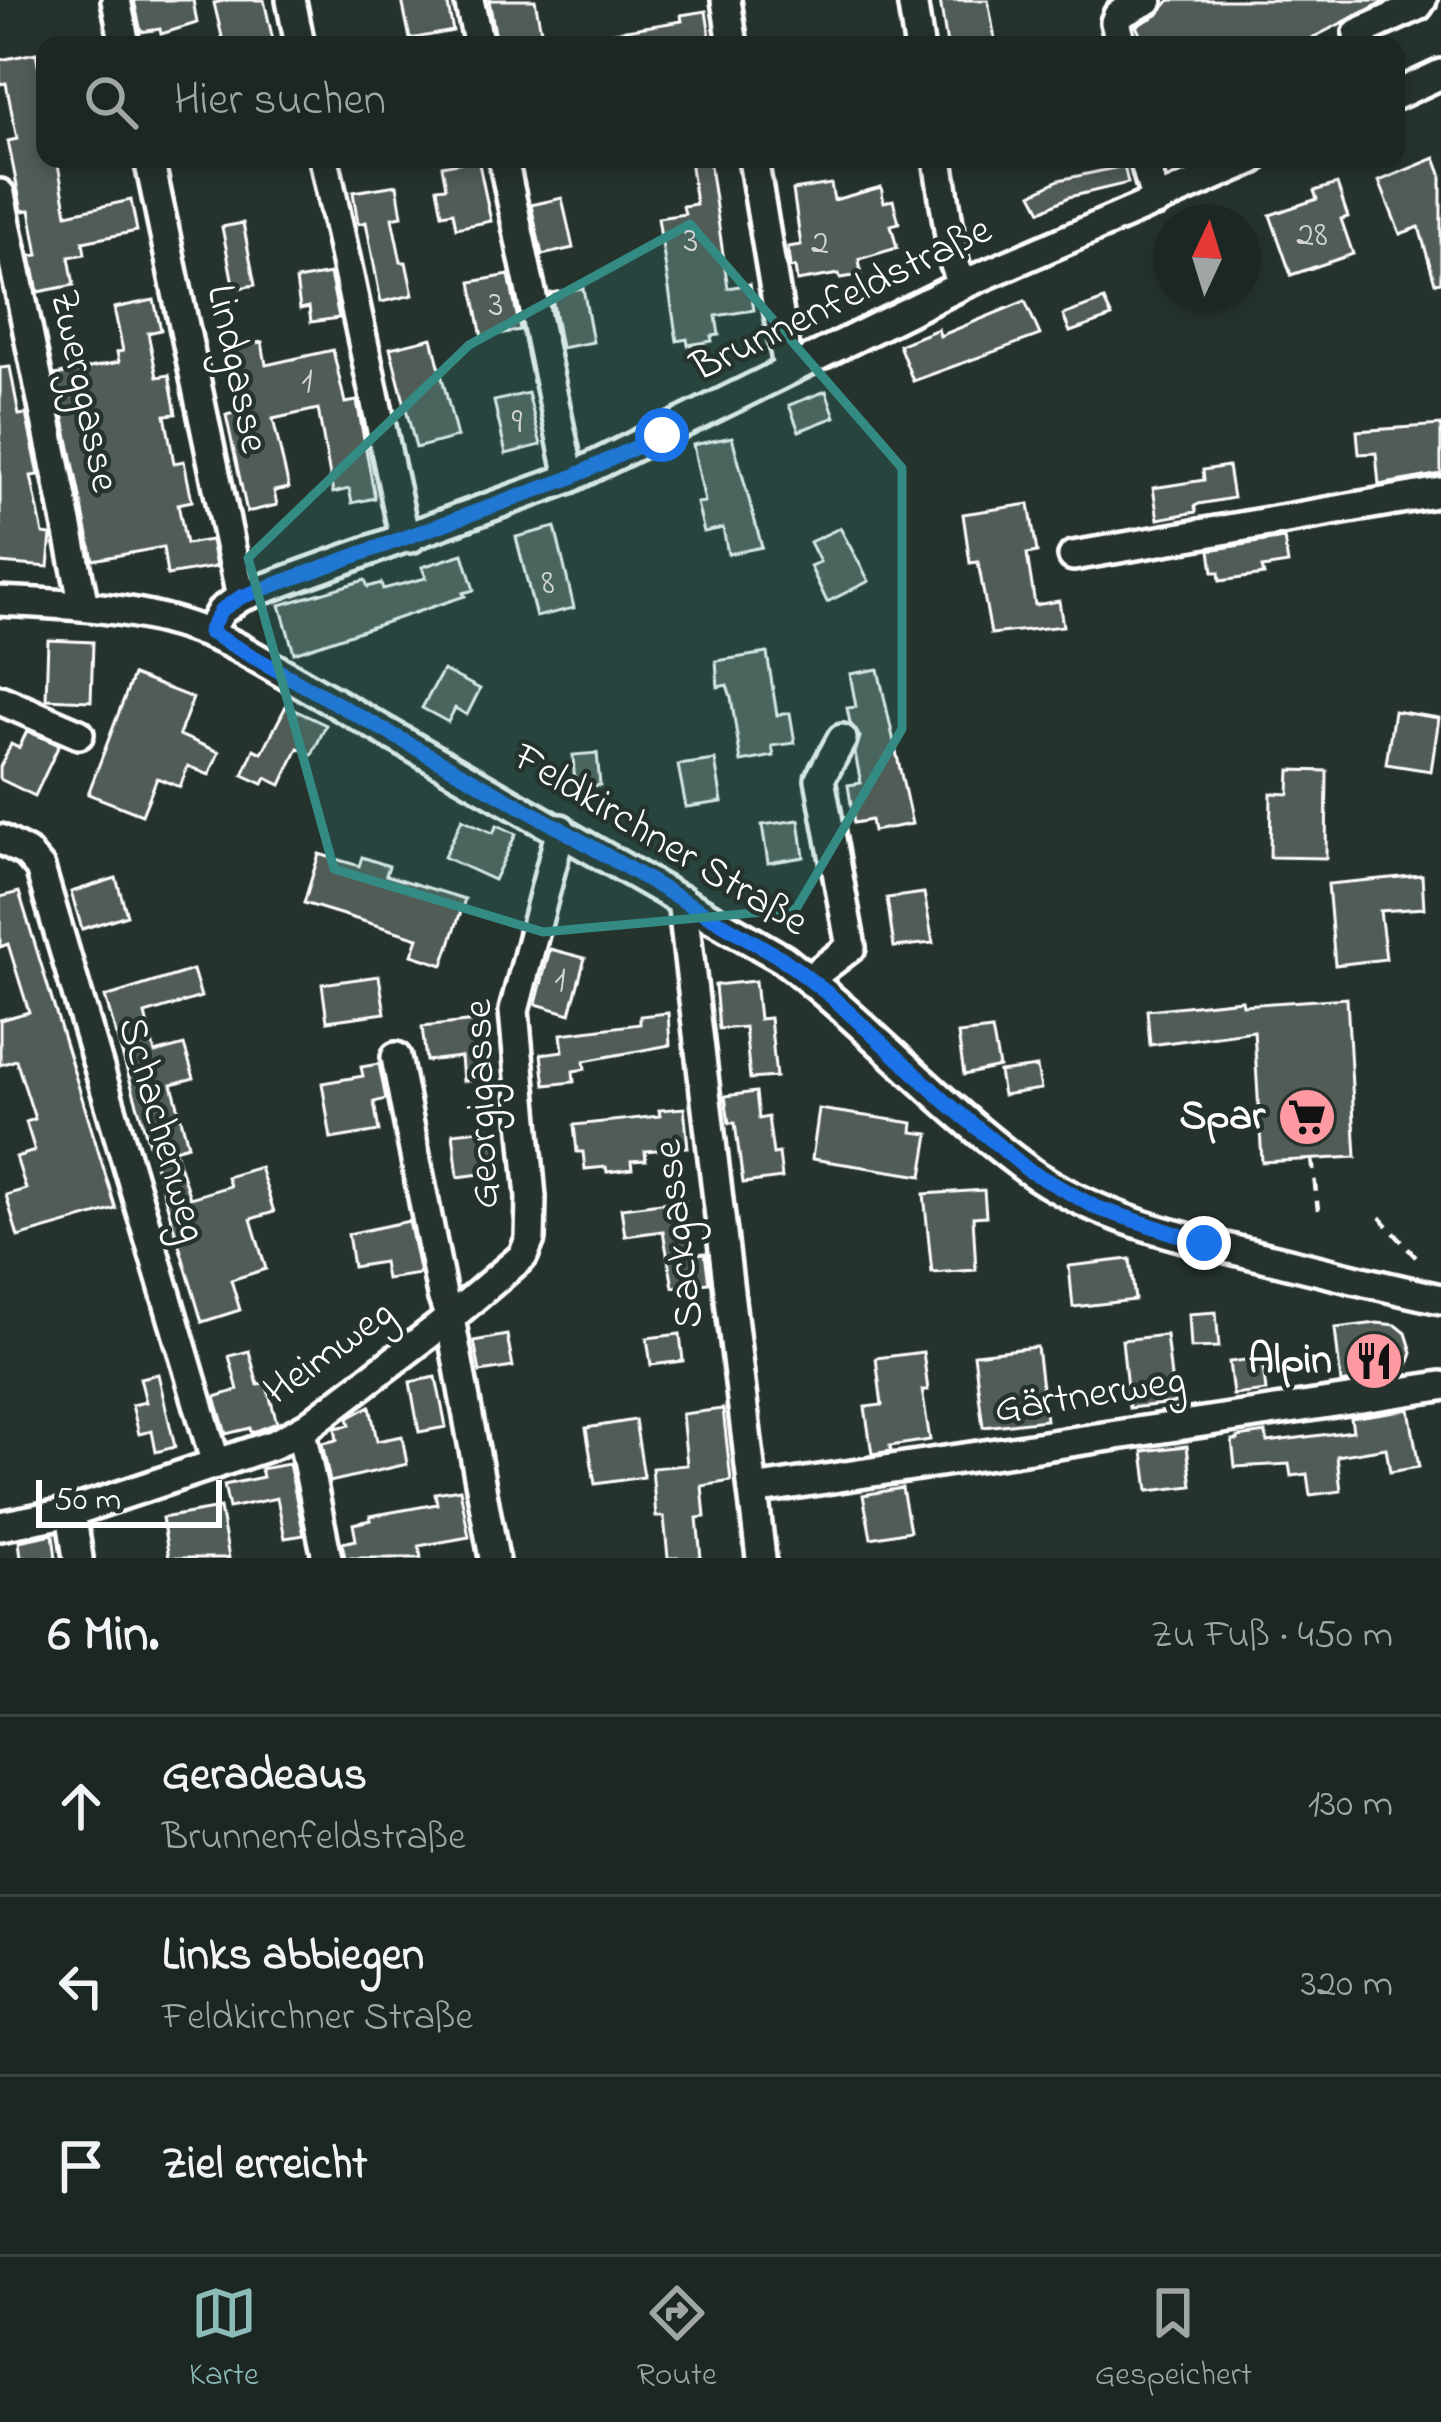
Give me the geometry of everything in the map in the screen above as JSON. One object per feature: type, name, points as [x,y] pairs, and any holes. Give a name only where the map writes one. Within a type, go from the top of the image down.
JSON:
[{"type":"street","points":[[116,0],[123,36]]},
{"type":"street","points":[[291,0],[298,36]]},
{"type":"street","points":[[469,0],[477,36]]},
{"type":"street","points":[[725,0],[731,36]]},
{"type":"street","points":[[912,0],[918,36]]},
{"type":"street","points":[[1119,36],[1110,7],[1148,0]]},
{"type":"street","points":[[1360,36],[1422,0]]},
{"type":"street","points":[[1405,91],[1441,74]]},
{"type":"street","name":"Lindgasse","points":[[151,168],[241,597]]},
{"type":"street","points":[[326,168],[402,525],[411,538]]},
{"type":"street","points":[[505,168],[570,478]]},
{"type":"street","points":[[755,168],[788,368]]},
{"type":"street","points":[[939,168],[962,285]]},
{"type":"street","points":[[1147,168],[1156,202]]},
{"type":"street","name":"Brunnenfeldstraße","points":[[209,632],[221,610],[241,597],[570,478],[962,285],[1233,168]]},
{"type":"street","name":"Zwerggasse","points":[[0,194],[84,606]]},
{"type":"street","points":[[1073,556],[1441,492]]},
{"type":"street","name":"Feldkirchner Straße","points":[[0,601],[145,612],[209,632],[783,959],[990,1140],[1097,1208],[1204,1243],[1441,1299]]},
{"type":"street","points":[[0,700],[79,734]]},
{"type":"street","points":[[809,979],[851,947],[820,779],[842,739]]},
{"type":"street","name":"Georgigasse","points":[[450,1318],[524,1256],[530,1239],[531,1197],[514,1011],[561,829]]},
{"type":"street","name":"Schachenweg","points":[[0,839],[27,853],[40,868],[216,1464]]},
{"type":"street","name":"Sackgasse","points":[[682,900],[761,1558]]},
{"type":"street","name":"Heimweg","points":[[0,1526],[71,1512],[301,1431],[450,1318],[396,1058]]},
{"type":"street","points":[[450,1318],[494,1558]]},
{"type":"street","name":"Gärtnerweg","points":[[753,1490],[1441,1386]]},
{"type":"street","points":[[301,1431],[327,1558]]},
{"type":"street","points":[[71,1512],[77,1558]]},
{"type":"path","points":[[1312,1159],[1318,1210]]},
{"type":"path","points":[[1380,1217],[1420,1262]]},
{"type":"highlighted area","points":[[690,224],[902,468],[902,729],[796,909],[543,932],[334,869],[248,558],[469,345]]},
{"type":"building","points":[[134,0],[193,0],[197,23],[161,34],[160,29],[141,32]]},
{"type":"building","points":[[264,0],[272,36],[222,36],[214,3]]},
{"type":"building","points":[[402,0],[447,0],[453,31],[409,36]]},
{"type":"building","points":[[489,0],[535,0],[542,36],[496,36]]},
{"type":"building","points":[[940,0],[988,0],[994,36],[946,36]]},
{"type":"building","points":[[1170,0],[1387,0],[1316,36],[1141,36],[1136,26],[1157,15]]},
{"type":"building","points":[[706,11],[710,36],[601,36],[682,21],[681,15]]},
{"type":"building","points":[[36,53],[36,168],[59,168],[67,214],[131,200],[137,231],[83,242],[85,254],[69,257],[74,285],[38,292],[31,256],[38,255],[30,210],[22,211],[8,141],[17,139],[6,83],[0,84],[0,60]]},
{"type":"building","points":[[1435,158],[1441,174],[1441,282],[1435,283],[1419,227],[1400,234],[1379,181]]},
{"type":"building","points":[[442,168],[480,168],[491,221],[456,228],[453,212],[442,214],[437,188],[446,187]]},
{"type":"building","points":[[691,168],[710,168],[728,288],[750,284],[754,310],[716,316],[719,335],[688,345],[687,339],[677,341],[658,218],[685,214],[683,206],[696,204]]},
{"type":"building","points":[[1124,168],[1128,183],[1069,197],[1041,211],[1032,194],[1059,180]]},
{"type":"building","points":[[831,184],[834,200],[881,187],[884,202],[893,200],[899,223],[891,225],[897,248],[859,259],[861,275],[797,281],[788,247],[801,245],[793,190]]},
{"type":"building","points":[[1337,184],[1348,217],[1341,219],[1353,254],[1291,275],[1270,215],[1317,199],[1314,191]]},
{"type":"building","points":[[397,185],[402,216],[392,218],[413,295],[381,302],[366,222],[358,224],[353,192]]},
{"type":"building","points":[[562,198],[573,248],[542,255],[531,205]]},
{"type":"building","points":[[243,223],[255,285],[234,289],[222,227]]},
{"type":"building","points":[[330,274],[339,318],[311,322],[309,307],[300,309],[296,280]]},
{"type":"building","points":[[509,275],[520,330],[482,337],[471,282]]},
{"type":"building","points":[[583,288],[593,342],[561,348],[551,293]]},
{"type":"building","points":[[154,300],[161,330],[148,333],[157,377],[169,375],[176,414],[165,415],[174,463],[184,461],[192,501],[178,504],[186,544],[211,540],[216,567],[167,575],[163,547],[93,560],[55,375],[119,362],[117,352],[123,351],[114,308]]},
{"type":"building","points":[[1104,300],[1112,317],[1070,332],[1063,315]]},
{"type":"building","points":[[1025,301],[1040,335],[913,381],[899,345],[938,329],[940,336]]},
{"type":"building","points":[[432,338],[457,437],[416,448],[390,348]]},
{"type":"building","points":[[262,342],[266,365],[333,350],[345,403],[357,401],[375,498],[352,503],[349,489],[333,493],[318,409],[273,419],[289,488],[274,491],[277,505],[247,512],[226,415],[246,410],[234,347]]},
{"type":"building","points":[[10,367],[19,415],[26,414],[39,475],[31,476],[43,534],[51,535],[48,567],[0,563],[0,368]]},
{"type":"building","points":[[826,391],[835,417],[799,431],[789,405]]},
{"type":"building","points":[[528,393],[541,445],[506,454],[494,401]]},
{"type":"building","points":[[1441,425],[1441,474],[1379,485],[1376,453],[1359,454],[1357,431]]},
{"type":"building","points":[[732,437],[762,547],[728,554],[723,528],[704,532],[697,503],[705,502],[693,445]]},
{"type":"building","points":[[1228,466],[1233,498],[1158,519],[1153,488],[1204,480],[1203,470]]},
{"type":"building","points":[[1029,504],[1037,552],[1027,554],[1035,605],[1059,601],[1063,626],[991,634],[978,562],[970,563],[963,514]]},
{"type":"building","points":[[555,527],[574,608],[536,617],[516,537]]},
{"type":"building","points":[[840,528],[869,581],[827,602],[810,566],[820,562],[810,542]]},
{"type":"building","points":[[1284,538],[1288,564],[1262,568],[1264,575],[1220,581],[1219,572],[1213,572],[1210,550]]},
{"type":"building","points":[[463,554],[474,590],[463,593],[465,596],[294,653],[280,605],[365,580],[368,587],[381,583],[383,589],[426,578],[422,567]]},
{"type":"building","points":[[48,640],[93,642],[91,701],[46,699]]},
{"type":"building","points":[[767,653],[777,715],[790,713],[795,743],[772,746],[774,756],[741,762],[731,697],[727,685],[718,687],[716,661]]},
{"type":"building","points":[[878,669],[912,824],[873,831],[871,820],[854,823],[848,785],[861,783],[855,753],[860,737],[847,708],[856,707],[850,674]]},
{"type":"building","points":[[443,670],[480,689],[467,715],[455,708],[448,722],[422,708]]},
{"type":"building","points":[[133,675],[193,698],[179,735],[219,752],[209,775],[188,766],[180,787],[157,778],[142,815],[88,794]]},
{"type":"building","points":[[286,706],[326,725],[312,755],[298,748],[281,785],[266,778],[263,784],[243,775],[254,749],[262,753]]},
{"type":"building","points":[[1394,711],[1439,718],[1431,771],[1386,764]]},
{"type":"building","points":[[27,731],[59,745],[35,796],[0,779],[11,744],[19,748]]},
{"type":"building","points":[[597,753],[600,785],[575,788],[573,755]]},
{"type":"building","points":[[715,760],[722,802],[686,807],[678,765]]},
{"type":"building","points":[[1290,770],[1327,771],[1326,858],[1270,857],[1271,793],[1289,794]]},
{"type":"building","points":[[462,819],[493,833],[497,825],[516,834],[494,880],[444,857]]},
{"type":"building","points":[[799,820],[804,857],[768,863],[762,825]]},
{"type":"building","points":[[319,854],[359,866],[362,857],[389,866],[386,875],[465,899],[443,965],[412,955],[418,938],[304,903]]},
{"type":"building","points":[[1422,875],[1424,908],[1380,911],[1386,959],[1335,965],[1328,884]]},
{"type":"building","points":[[116,878],[127,915],[82,929],[71,892]]},
{"type":"building","points":[[19,892],[116,1209],[18,1237],[6,1195],[26,1189],[16,1157],[35,1151],[26,1122],[35,1119],[16,1060],[0,1065],[0,1020],[29,1012],[8,944],[0,947],[0,897]]},
{"type":"building","points":[[924,893],[933,943],[894,947],[887,898]]},
{"type":"building","points":[[550,949],[585,958],[570,1014],[536,1004]]},
{"type":"building","points":[[193,970],[201,997],[145,1014],[155,1053],[184,1045],[194,1078],[172,1084],[188,1145],[174,1149],[190,1198],[230,1186],[227,1177],[260,1167],[274,1212],[251,1219],[266,1269],[231,1280],[240,1310],[202,1322],[105,997]]},
{"type":"building","points":[[379,976],[385,1013],[327,1021],[322,984]]},
{"type":"building","points":[[755,981],[759,1019],[770,1018],[776,1077],[750,1079],[745,1027],[719,1029],[715,985]]},
{"type":"building","name":"Spar","points":[[1347,998],[1356,1157],[1262,1162],[1254,1031],[1150,1045],[1147,1010],[1242,1000],[1243,1005]]},
{"type":"building","points":[[668,1013],[670,1045],[584,1061],[585,1069],[573,1071],[574,1082],[545,1085],[541,1054],[563,1051],[561,1034],[640,1024],[640,1016]]},
{"type":"building","points":[[484,1020],[490,1078],[463,1081],[461,1057],[426,1061],[422,1027]]},
{"type":"building","points":[[992,1030],[999,1067],[964,1075],[958,1034]]},
{"type":"building","points":[[379,1064],[386,1099],[374,1102],[379,1131],[331,1139],[322,1083],[363,1076],[361,1067]]},
{"type":"building","points":[[1037,1067],[1041,1089],[1003,1095],[999,1072]]},
{"type":"building","points":[[756,1092],[759,1119],[768,1117],[782,1178],[743,1183],[735,1123],[729,1123],[725,1096]]},
{"type":"building","points":[[684,1108],[688,1147],[645,1151],[646,1160],[631,1161],[632,1169],[585,1169],[583,1152],[577,1152],[574,1125],[660,1116],[659,1110]]},
{"type":"building","points":[[819,1109],[913,1123],[912,1132],[929,1134],[922,1176],[812,1159]]},
{"type":"building","points":[[497,1128],[503,1171],[458,1177],[453,1133]]},
{"type":"building","points":[[984,1190],[986,1216],[973,1217],[976,1270],[932,1273],[924,1194]]},
{"type":"building","points":[[685,1200],[692,1254],[705,1253],[709,1283],[673,1287],[663,1231],[625,1236],[621,1208]]},
{"type":"building","points":[[409,1221],[420,1274],[386,1279],[383,1262],[353,1267],[348,1234]]},
{"type":"building","points":[[1130,1259],[1135,1300],[1073,1307],[1069,1266]]},
{"type":"building","points":[[1216,1312],[1219,1347],[1191,1348],[1189,1314]]},
{"type":"building","points":[[1396,1325],[1406,1333],[1412,1352],[1405,1372],[1341,1383],[1335,1328]]},
{"type":"building","points":[[680,1334],[683,1361],[651,1365],[647,1338]]},
{"type":"building","points":[[507,1335],[513,1367],[480,1372],[474,1341]]},
{"type":"building","points":[[1166,1335],[1174,1403],[1129,1408],[1122,1340]]},
{"type":"building","points":[[1037,1347],[1046,1420],[983,1427],[974,1354]]},
{"type":"building","points":[[249,1351],[258,1385],[266,1383],[277,1423],[251,1433],[250,1428],[226,1434],[215,1397],[238,1390],[229,1356]]},
{"type":"building","points":[[923,1352],[928,1390],[922,1390],[930,1440],[872,1454],[865,1407],[882,1405],[876,1358]]},
{"type":"building","points":[[1262,1358],[1266,1391],[1233,1395],[1229,1362]]},
{"type":"building","points":[[158,1374],[175,1447],[156,1452],[152,1431],[139,1434],[132,1405],[146,1402],[140,1378]]},
{"type":"building","points":[[436,1377],[446,1427],[419,1432],[410,1382]]},
{"type":"building","points":[[370,1406],[377,1441],[402,1436],[407,1464],[330,1482],[322,1443],[337,1440],[335,1428],[350,1425],[348,1418]]},
{"type":"building","points":[[723,1409],[731,1481],[702,1486],[705,1517],[697,1518],[701,1558],[668,1558],[664,1517],[656,1517],[652,1468],[687,1465],[682,1414]]},
{"type":"building","points":[[1409,1409],[1419,1467],[1390,1472],[1386,1448],[1337,1456],[1341,1491],[1310,1495],[1307,1474],[1291,1476],[1289,1464],[1235,1467],[1232,1440],[1238,1437],[1266,1433],[1267,1442],[1353,1431],[1351,1418]]},
{"type":"building","points":[[635,1420],[644,1477],[595,1484],[586,1428]]},
{"type":"building","points":[[1187,1446],[1192,1486],[1148,1491],[1143,1451]]},
{"type":"building","points":[[289,1464],[304,1535],[285,1538],[277,1498],[229,1508],[224,1485],[263,1477],[261,1469]]},
{"type":"building","points":[[902,1488],[910,1531],[871,1538],[863,1495]]},
{"type":"building","points":[[460,1489],[469,1537],[419,1546],[421,1558],[345,1558],[342,1543],[356,1540],[353,1524],[371,1520],[370,1516],[437,1504],[435,1493]]},
{"type":"building","points":[[220,1508],[229,1558],[169,1558],[162,1518]]},
{"type":"building","points":[[53,1534],[56,1558],[21,1558],[19,1541]]},
{"type":"place","name":"Spar","points":[[1307,1117]]},
{"type":"place","name":"Alpin","points":[[1374,1361]]},
{"type":"route","points":[[662,435],[570,478],[241,597],[221,610],[209,632],[783,959],[1028,1170],[1097,1208],[1204,1243]]}]
